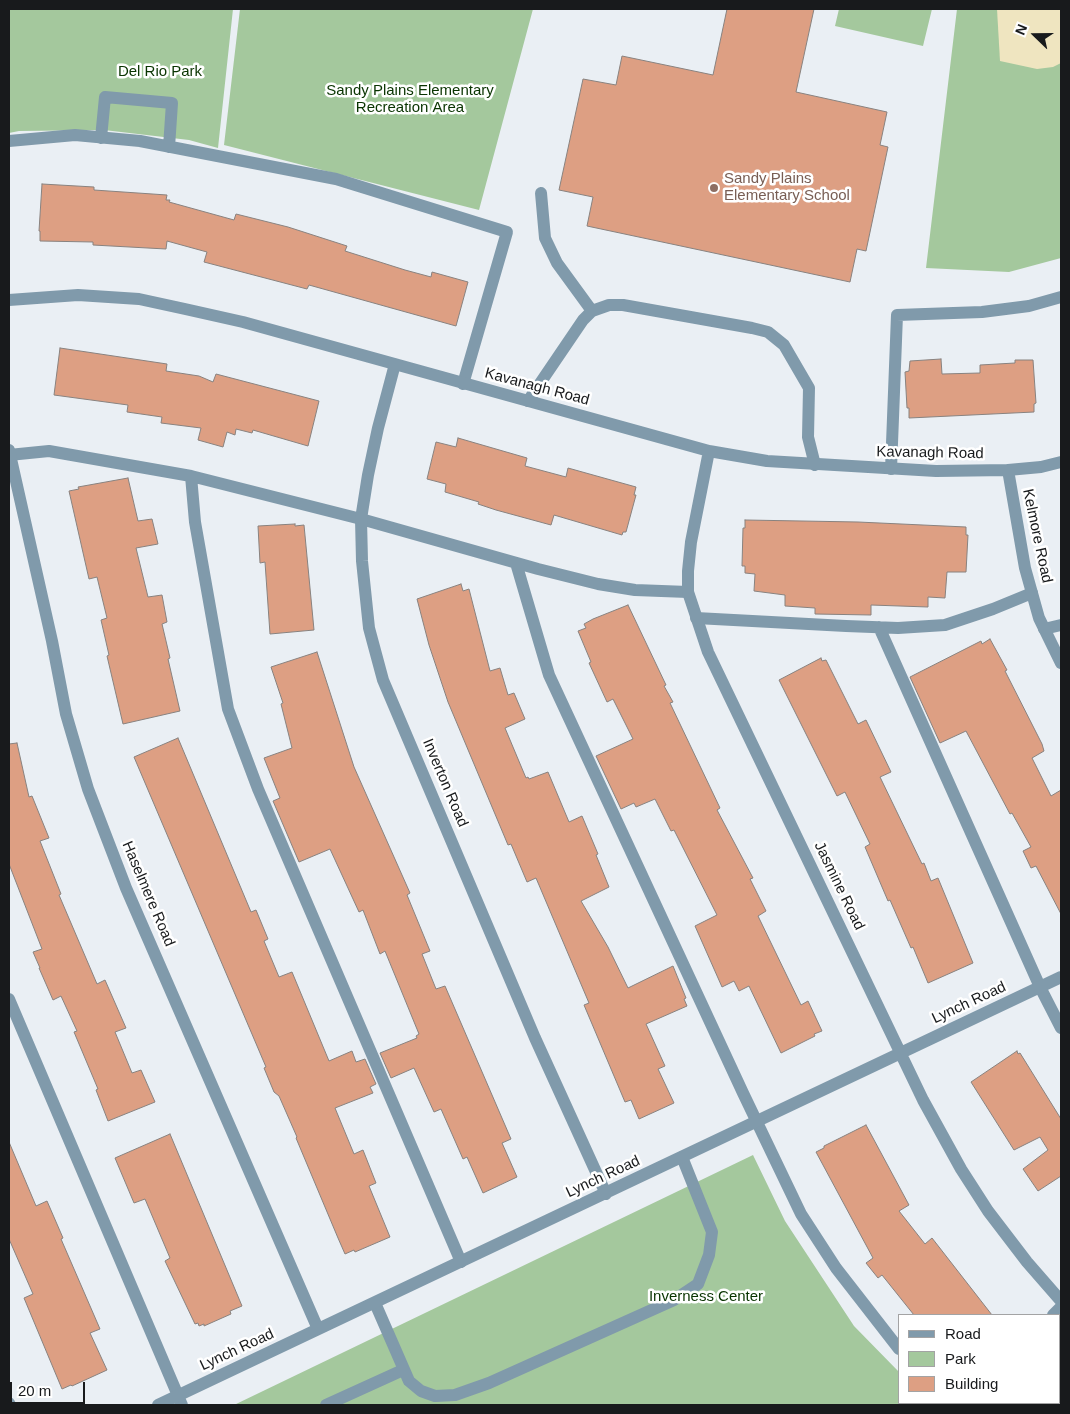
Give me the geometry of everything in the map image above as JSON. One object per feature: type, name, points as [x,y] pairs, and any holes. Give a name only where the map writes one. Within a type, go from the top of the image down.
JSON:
[{"type":"street","points":[[101,138],[105,97],[172,103],[169,147]]},
{"type":"street","points":[[9,141],[75,136],[140,141],[336,179],[507,232],[463,384]]},
{"type":"street","points":[[541,193],[545,238],[557,263],[592,311]]},
{"type":"street","name":"Kavanagh Road","points":[[9,300],[78,295],[139,299],[243,322],[709,451],[767,461],[936,471],[1008,470],[1061,462]]},
{"type":"street","points":[[891,469],[897,315],[991,311],[1029,306],[1061,297]]},
{"type":"street","points":[[528,401],[583,320],[592,311],[609,305],[623,305],[768,332],[784,345],[809,388],[808,437],[815,465]]},
{"type":"street","name":"Inverton Road","points":[[395,364],[378,428],[361,519],[362,561],[369,628],[384,680],[535,1038],[606,1194]]},
{"type":"street","points":[[9,453],[49,451],[191,476],[361,519],[598,584],[635,590],[688,592]]},
{"type":"street","name":"Jasmine Road","points":[[709,451],[691,542],[688,571],[688,592],[708,652],[923,1100],[961,1169],[988,1211],[1026,1262],[1061,1301]]},
{"type":"street","name":"Haselmere Road","points":[[9,453],[52,641],[66,714],[88,789],[130,897],[318,1330]]},
{"type":"street","name":"Kelmore Road","points":[[1008,470],[1014,510],[1032,593],[1039,618],[1061,663]]},
{"type":"street","points":[[191,476],[195,522],[228,709],[258,789],[461,1262]]},
{"type":"street","points":[[516,563],[549,675],[801,1214],[836,1268],[898,1348]]},
{"type":"street","points":[[696,618],[879,627],[946,625],[1032,593]]},
{"type":"street","points":[[1044,629],[1061,625]]},
{"type":"street","points":[[879,627],[1040,987],[1061,1028]]},
{"type":"street","name":"Lynch Road","points":[[158,1405],[180,1401],[318,1330],[1061,977]]},
{"type":"street","points":[[9,999],[180,1401]]},
{"type":"street","points":[[375,1303],[409,1381],[420,1391],[435,1396],[455,1395],[489,1383],[674,1300],[698,1284],[709,1254],[712,1232],[682,1157]]},
{"type":"street","points":[[326,1405],[403,1370]]},
{"type":"green space","name":"Del Rio Park","points":[[9,9],[233,9],[218,148],[189,140],[104,130],[19,131],[9,133]]},
{"type":"green space","name":"Sandy Plains Elementary Recreation Area","points":[[240,9],[533,9],[479,210],[224,145]]},
{"type":"green space","points":[[839,9],[932,9],[923,46],[835,26]]},
{"type":"green space","points":[[957,9],[1061,9],[1061,258],[1009,272],[926,268]]},
{"type":"green space","name":"Inverness Center","points":[[753,1155],[785,1221],[854,1326],[898,1371],[898,1404],[927,1404],[926,1405],[234,1405]]},
{"type":"sand","points":[[997,9],[1061,9],[1061,63],[1053,67],[1037,69],[1000,61]]},
{"type":"building","points":[[727,9],[814,9],[796,92],[887,112],[880,145],[888,147],[866,251],[857,249],[850,282],[587,226],[593,197],[559,190],[583,79],[616,85],[622,56],[713,75]]},
{"type":"building","points":[[42,184],[94,187],[94,190],[167,195],[166,200],[170,200],[169,202],[234,220],[236,214],[288,227],[347,246],[345,251],[405,270],[431,277],[432,272],[468,282],[456,326],[309,285],[307,289],[204,262],[207,252],[167,241],[166,249],[93,245],[93,242],[40,241]]},
{"type":"building","points":[[60,348],[167,364],[166,371],[199,376],[213,382],[216,374],[319,401],[308,446],[253,430],[252,433],[236,429],[235,435],[227,432],[223,447],[198,440],[201,428],[161,423],[162,417],[127,412],[128,405],[54,395]]},
{"type":"building","points":[[941,359],[942,374],[980,373],[980,365],[1015,363],[1015,360],[1033,360],[1036,403],[1034,404],[1034,412],[909,418],[905,372],[909,371],[910,361]]},
{"type":"building","points":[[458,438],[527,458],[525,466],[566,477],[568,468],[636,487],[634,495],[636,495],[626,532],[623,532],[622,535],[554,515],[551,525],[496,510],[478,504],[479,502],[445,492],[446,484],[427,479],[436,442],[456,447]]},
{"type":"building","points":[[128,478],[138,521],[152,519],[158,544],[136,548],[148,597],[162,595],[167,622],[162,624],[180,711],[123,724],[107,656],[109,655],[101,620],[107,618],[97,577],[89,579],[69,491],[79,489],[78,487]]},
{"type":"building","points":[[745,520],[858,522],[966,527],[966,535],[968,535],[966,572],[947,572],[945,598],[928,597],[928,607],[871,605],[871,615],[815,614],[815,608],[785,606],[785,595],[754,591],[755,574],[745,573],[745,566],[742,566]]},
{"type":"building","points":[[295,524],[295,526],[304,525],[314,630],[270,634],[265,562],[260,563],[258,526]]},
{"type":"building","points":[[461,584],[463,591],[469,589],[490,671],[500,668],[508,695],[514,693],[525,719],[505,728],[526,778],[528,777],[529,779],[548,772],[569,822],[582,816],[598,854],[596,855],[609,887],[581,901],[608,947],[628,988],[673,966],[686,998],[684,999],[687,1006],[646,1024],[665,1066],[658,1069],[674,1103],[639,1119],[631,1100],[625,1102],[584,1005],[589,1003],[536,878],[527,882],[511,844],[508,845],[448,702],[429,645],[417,599]]},
{"type":"building","points":[[628,605],[666,685],[664,686],[673,702],[670,703],[720,808],[717,810],[753,878],[750,879],[766,911],[758,916],[801,1005],[808,1001],[822,1031],[781,1053],[749,986],[739,991],[734,981],[722,987],[695,926],[717,915],[674,830],[671,831],[655,799],[636,807],[634,803],[621,809],[596,756],[633,739],[613,699],[607,702],[589,663],[591,662],[578,631],[586,628],[584,624],[593,619]]},
{"type":"building","points":[[990,639],[1042,744],[1044,751],[1032,758],[1051,796],[1061,790],[1061,914],[1036,866],[1031,868],[1023,851],[1031,847],[1012,813],[1010,814],[966,731],[940,743],[910,677],[981,641],[982,644]]},
{"type":"building","points":[[317,652],[354,767],[410,893],[407,895],[430,951],[422,954],[436,989],[445,986],[511,1139],[502,1143],[517,1177],[483,1193],[467,1157],[463,1159],[441,1109],[434,1112],[414,1068],[391,1078],[380,1053],[417,1038],[416,1036],[419,1034],[385,951],[380,954],[363,910],[359,912],[330,849],[299,862],[273,801],[280,798],[264,758],[292,748],[281,704],[283,703],[271,667]]},
{"type":"building","points":[[821,658],[822,661],[826,660],[858,724],[866,720],[891,772],[880,777],[922,864],[924,863],[931,881],[938,878],[973,963],[928,983],[913,947],[911,948],[890,900],[888,901],[865,847],[870,844],[845,792],[837,796],[779,680]]},
{"type":"building","points":[[178,738],[251,912],[256,910],[268,939],[264,941],[279,977],[292,972],[329,1061],[352,1051],[356,1062],[365,1059],[376,1084],[370,1087],[373,1093],[335,1108],[354,1154],[363,1150],[376,1183],[369,1186],[390,1237],[355,1252],[354,1250],[345,1254],[297,1137],[279,1096],[274,1092],[264,1068],[266,1067],[134,757]]},
{"type":"building","points":[[17,743],[29,797],[32,796],[49,838],[40,841],[61,894],[59,895],[97,984],[105,980],[126,1028],[115,1032],[132,1073],[141,1070],[155,1102],[108,1121],[96,1090],[98,1089],[74,1032],[77,1031],[61,996],[53,1000],[39,968],[33,952],[42,949],[9,864],[9,744]]},
{"type":"building","points":[[1017,1051],[1061,1119],[1061,1176],[1038,1191],[1023,1169],[1048,1150],[1040,1137],[1014,1150],[971,1082]]},
{"type":"building","points":[[866,1125],[909,1205],[899,1211],[925,1244],[932,1238],[991,1314],[913,1314],[882,1275],[878,1278],[866,1263],[873,1258],[816,1152],[824,1148],[824,1146]]},
{"type":"building","points":[[170,1134],[242,1306],[230,1311],[231,1314],[204,1326],[204,1324],[199,1326],[198,1323],[195,1324],[165,1261],[170,1258],[145,1199],[134,1203],[115,1158]]},
{"type":"building","points":[[9,1142],[36,1206],[47,1201],[63,1238],[61,1239],[100,1329],[90,1333],[107,1370],[62,1389],[24,1298],[33,1294],[9,1239]]},
{"type":"place","name":"Sandy Plains Elementary School","points":[[714,188]]}]
